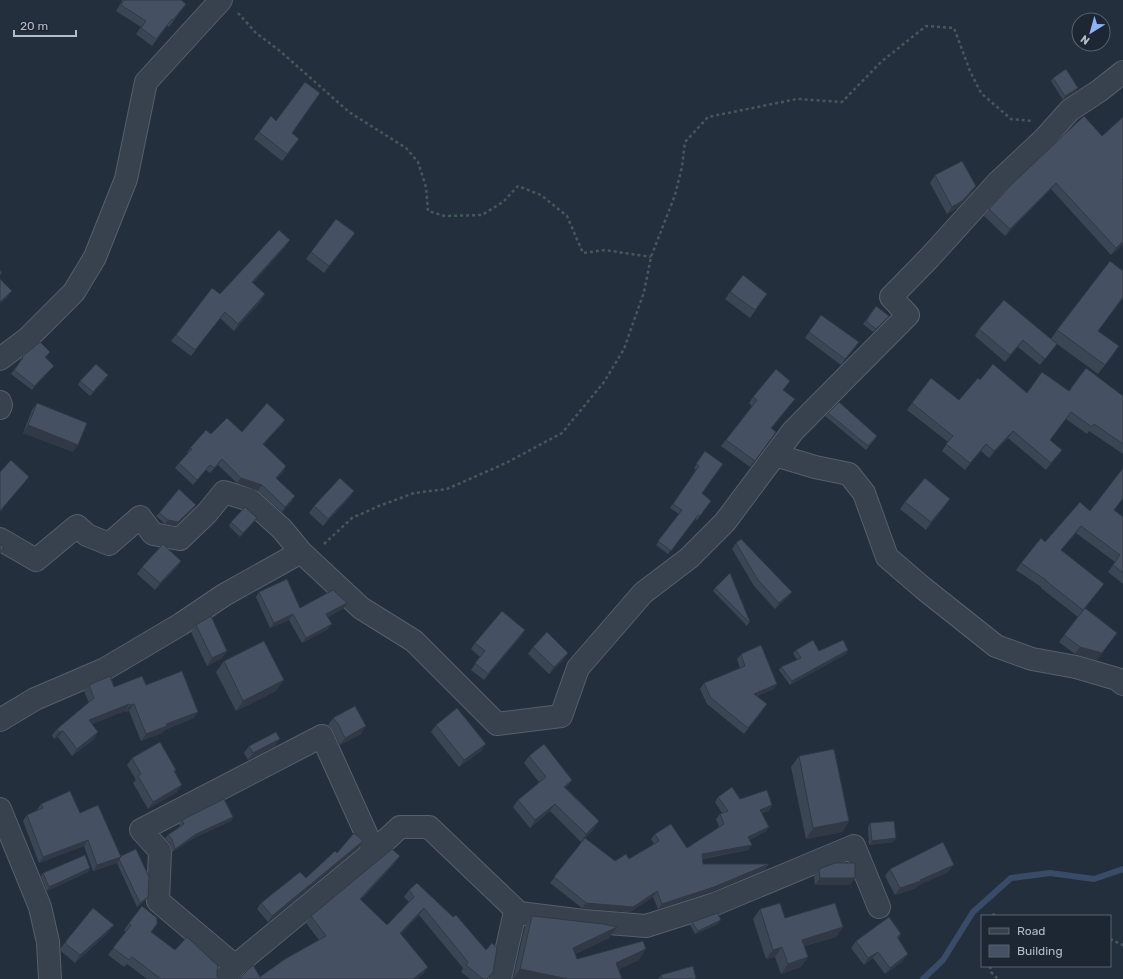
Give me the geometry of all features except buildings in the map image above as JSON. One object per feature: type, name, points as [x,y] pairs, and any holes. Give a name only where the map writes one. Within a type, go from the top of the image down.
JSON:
[{"type":"street","points":[[0,359],[28,338],[74,292],[95,257],[126,178],[146,82],[229,5]]},
{"type":"street","points":[[0,539],[36,560],[77,526],[87,535],[109,544],[140,517],[153,534],[180,538],[207,513],[224,492],[250,500],[282,529],[301,552],[361,608],[414,641],[497,724],[561,716],[578,668],[643,593],[689,558],[725,522],[793,431],[908,315],[891,297],[930,258],[998,182],[1044,139],[1070,110],[1099,91],[1123,72]]},
{"type":"street","points":[[0,402],[2,405],[0,408]]},
{"type":"street","points":[[775,455],[815,467],[849,474],[864,493],[887,556],[922,588],[996,646],[1032,658],[1076,667],[1117,679],[1123,684]]},
{"type":"street","points":[[0,720],[35,699],[105,669],[181,624],[224,595],[301,552]]},
{"type":"street","points":[[374,851],[322,736],[141,830],[160,851],[158,901],[229,972],[374,851],[400,827],[429,827],[519,913],[584,922],[646,926],[715,904],[854,846],[879,908]]},
{"type":"street","points":[[0,809],[6,842],[40,907],[48,942],[50,979]]},
{"type":"street","points":[[500,979],[514,916],[519,913]]},
{"type":"path","points":[[229,5],[256,33],[280,51],[349,112],[406,148],[418,162],[426,187],[428,211],[445,216],[482,215],[503,202],[518,186],[541,196],[567,216],[583,253],[605,250],[651,257]]},
{"type":"path","points":[[301,552],[326,544],[352,518],[414,493],[447,489],[506,463],[562,433],[604,382],[624,349],[644,292],[651,257],[675,195],[682,167],[685,142],[708,117],[797,99],[842,102],[881,62],[926,26],[954,28],[970,71],[981,93],[1011,119],[1035,122]]},
{"type":"path","points":[[1111,939],[1123,945]]},
{"type":"path","points":[[990,967],[991,972],[998,979]]},
{"type":"waterway","points":[[923,979],[943,960],[973,912],[1011,878],[1050,873],[1094,879],[1123,869]]}]
